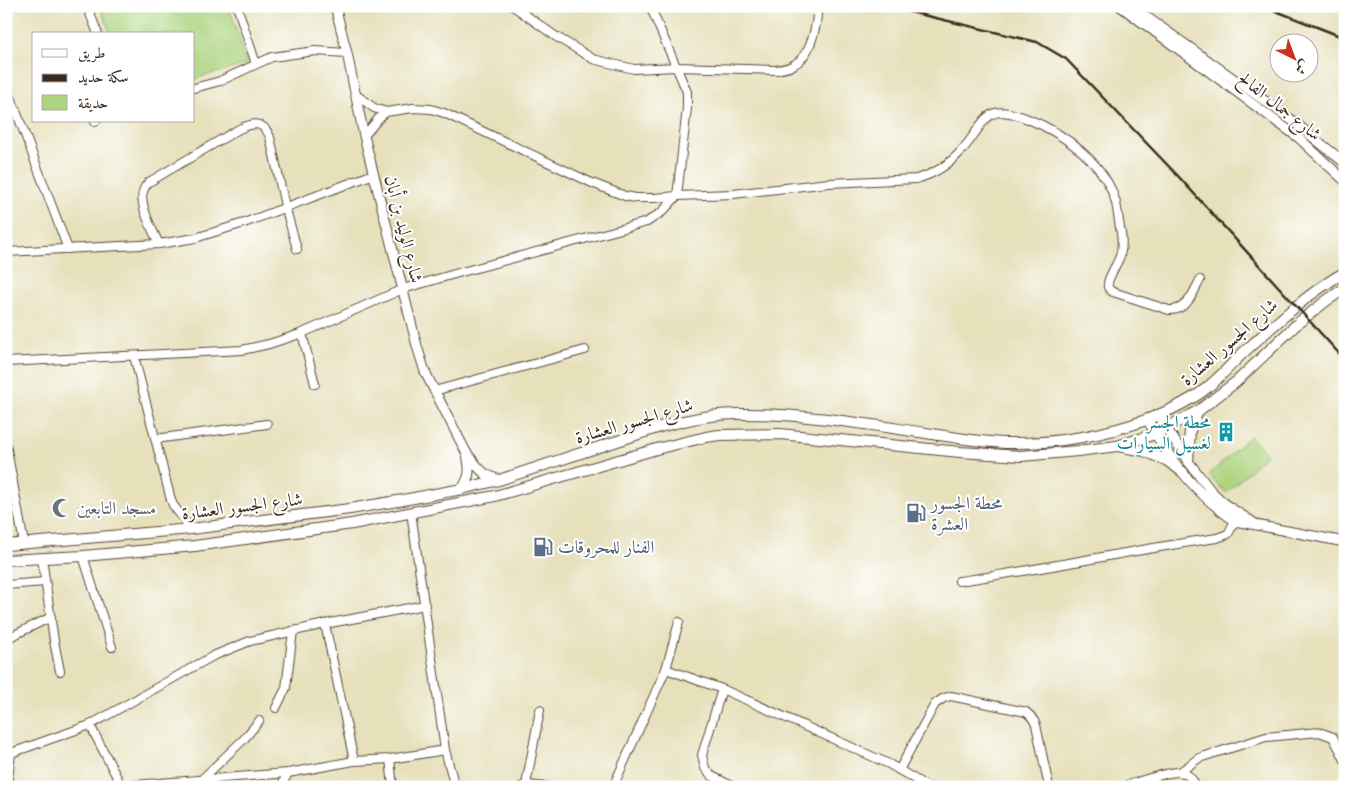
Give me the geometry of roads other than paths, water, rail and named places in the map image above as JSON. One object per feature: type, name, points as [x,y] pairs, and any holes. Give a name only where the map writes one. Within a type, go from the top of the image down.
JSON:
[{"type":"main road","name":"شارع الجسور العشارة","points":[[6,545],[191,529],[350,509],[462,489],[499,480],[660,427],[710,416],[737,414],[837,420],[970,440],[1004,443],[1050,441],[1114,430],[1159,414],[1203,391],[1309,295],[1345,272]]},
{"type":"main road","name":"شارع الجسور العشارة","points":[[6,560],[83,556],[195,546],[352,524],[495,496],[660,448],[719,435],[780,434],[968,453],[1021,456],[1078,452],[1117,446],[1167,429],[1198,411],[1236,382],[1298,323],[1326,300],[1345,288]]},
{"type":"main road","points":[[1188,461],[1188,438],[1198,411]]},
{"type":"main road","points":[[1117,446],[1144,451],[1166,460],[1183,472]]},
{"type":"main road","points":[[350,509],[352,524]]},
{"type":"street","points":[[87,6],[97,32]]},
{"type":"street","points":[[237,6],[256,64]]},
{"type":"street","name":"شارع الوليد بن أبان","points":[[335,6],[364,136],[425,372],[466,452],[485,474],[499,480]]},
{"type":"street","points":[[513,6],[555,36],[593,59],[634,69],[677,67],[776,70],[786,69],[797,64],[804,56],[815,31],[818,15],[817,6]]},
{"type":"street","points":[[6,362],[242,350],[270,344],[302,333],[403,290],[458,273],[646,222],[662,212],[676,196],[687,108],[686,92],[677,67],[650,6]]},
{"type":"street","name":"شارع جمال الفالح","points":[[1120,6],[1298,138],[1345,180]]},
{"type":"street","name":"شارع جمال الفالح","points":[[1130,6],[1289,118],[1345,163]]},
{"type":"street","points":[[195,88],[220,80],[272,57],[316,51],[347,53]]},
{"type":"street","points":[[6,84],[68,250]]},
{"type":"street","points":[[356,94],[374,108],[386,112],[413,108],[444,112],[592,183],[625,196],[636,198],[733,194],[829,183],[916,179],[930,175],[946,165],[963,148],[982,122],[991,115],[1000,112],[1015,114],[1043,125],[1074,145],[1100,172],[1108,184],[1116,202],[1121,242],[1120,256],[1108,282],[1109,289],[1169,310],[1176,310],[1186,304],[1200,280]]},
{"type":"street","points":[[364,136],[386,112]]},
{"type":"street","points":[[159,244],[144,209],[143,189],[158,176],[239,129],[250,125],[261,125],[267,130],[270,137],[297,249]]},
{"type":"street","points":[[6,252],[159,244],[195,238],[374,174]]},
{"type":"street","points":[[302,333],[315,384]]},
{"type":"street","points":[[434,391],[584,350]]},
{"type":"street","points":[[134,356],[172,505],[191,529]]},
{"type":"street","points":[[1159,414],[1204,484],[1226,506],[1261,527]]},
{"type":"street","points":[[1147,419],[1155,434],[1183,472],[1210,502],[1235,521],[1345,542]]},
{"type":"street","points":[[155,439],[267,424]]},
{"type":"street","points":[[6,444],[24,544]]},
{"type":"street","name":"شارع الوليد بن أبان","points":[[462,489],[469,474],[466,452]]},
{"type":"street","points":[[411,512],[445,750],[455,787]]},
{"type":"street","points":[[959,581],[1217,538],[1228,534],[1235,521]]},
{"type":"street","points":[[83,556],[112,648]]},
{"type":"street","points":[[42,558],[60,672]]},
{"type":"street","points":[[6,585],[45,582]]},
{"type":"street","points":[[7,787],[9,754],[90,725],[213,656],[250,641],[325,624],[425,605]]},
{"type":"street","points":[[6,639],[51,617]]},
{"type":"street","points":[[613,787],[666,669],[679,622]]},
{"type":"street","points":[[325,624],[354,760]]},
{"type":"street","points":[[276,708],[286,688],[293,631]]},
{"type":"street","points":[[666,669],[722,689],[899,770],[928,787]]},
{"type":"street","points":[[722,689],[702,755],[705,768],[712,776],[734,787]]},
{"type":"street","points":[[899,770],[934,704],[951,696],[1026,712],[1030,715],[1035,721],[1049,787]]},
{"type":"street","points":[[540,710],[524,786],[548,787]]},
{"type":"street","points":[[202,780],[244,740],[259,721]]},
{"type":"street","points":[[90,725],[122,787],[288,773],[354,760],[390,759],[445,750]]},
{"type":"street","points":[[1180,772],[1199,758],[1266,738],[1319,732],[1333,738],[1345,760]]},
{"type":"street","points":[[390,759],[393,787]]},
{"type":"street","points":[[1122,787],[1170,773],[1180,772],[1194,781],[1196,787]]},
{"type":"street","points":[[281,787],[288,773]]},
{"type":"railway","points":[[893,6],[902,10],[1037,42],[1066,59],[1178,176],[1345,360]]},
{"type":"railway","points":[[1263,6],[1345,38]]},
{"type":"place","name":"محطة الجسر لغسيل السيارات","points":[[1226,432]]},
{"type":"place","name":"مسجد التابعين","points":[[62,508]]},
{"type":"place","name":"محطة الجسور العشرة","points":[[916,513]]},
{"type":"place","name":"الفنار للمحروقات","points":[[543,547]]}]
